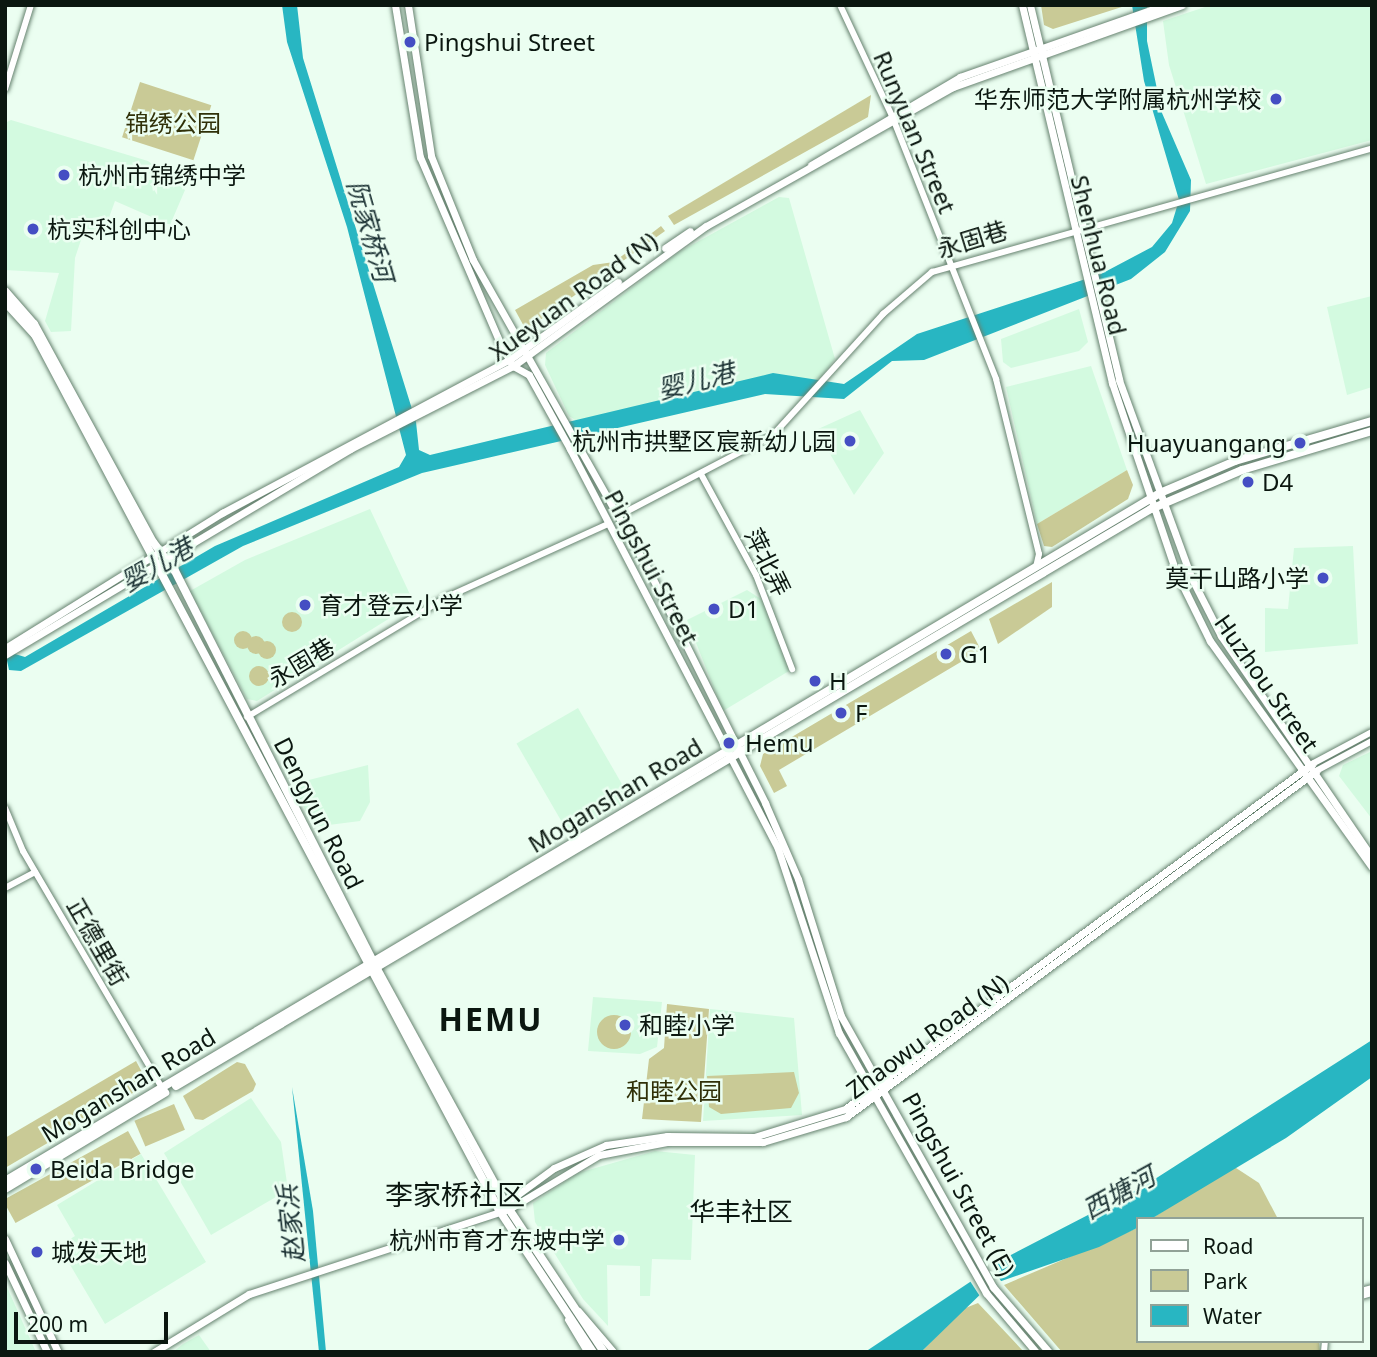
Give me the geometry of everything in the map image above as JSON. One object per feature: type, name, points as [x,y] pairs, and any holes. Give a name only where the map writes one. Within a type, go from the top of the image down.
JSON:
[{"type":"main road","name":"Pingshui Street","points":[[395,5],[420,157],[511,363],[529,375],[618,516],[736,750]]},
{"type":"main road","name":"Pingshui Street","points":[[408,5],[430,156],[473,260],[529,351],[559,420]]},
{"type":"main road","name":"Shenhua Road","points":[[1022,5],[1030,54],[1096,298],[1114,392],[1157,495],[1164,502]]},
{"type":"main road","name":"Shenhua Road","points":[[1030,5],[1077,229]]},
{"type":"main road","name":"Xueyuan Road (N)","points":[[1038,50],[1118,26],[1165,5]]},
{"type":"main road","name":"Xueyuan Road (N)","points":[[7,652],[163,553],[392,425],[511,363],[679,238],[892,119],[960,77],[1130,17],[1182,5]]},
{"type":"main road","name":"Dengyun Road","points":[[5,291],[34,324],[175,571],[245,719]]},
{"type":"main road","name":"Dengyun Road","points":[[5,302],[34,335],[153,559],[245,719],[372,966],[504,1207],[593,1352]]},
{"type":"main road","name":"Moganshan Road","points":[[372,966],[728,761],[736,750],[1157,495],[1235,461],[1372,421]]},
{"type":"main road","name":"Moganshan Road","points":[[5,1189],[723,752],[736,750],[1151,509],[1242,470],[1372,431]]},
{"type":"main road","name":"Pingshui Street","points":[[574,447],[606,525],[670,638],[728,761]]},
{"type":"main road","name":"Shenhua Road","points":[[1151,509],[1157,495]]},
{"type":"main road","name":"Huzhou Street","points":[[1164,502],[1204,607],[1314,767],[1372,867]]},
{"type":"main road","name":"Huzhou Street","points":[[1151,509],[1210,641],[1305,773],[1372,857]]},
{"type":"main road","name":"Pingshui Street (E)","points":[[736,750],[798,879],[836,1004],[980,1265],[1008,1309],[1049,1352]]},
{"type":"main road","name":"Pingshui Street (E)","points":[[728,761],[778,849],[822,995],[874,1096],[1000,1315],[1036,1352]]},
{"type":"main road","name":"Zhaowu Road (N)","points":[[154,1352],[249,1294],[504,1207],[599,1155],[658,1143],[786,1138],[829,1125],[884,1089],[1314,767]]},
{"type":"main road","name":"Moganshan Road","points":[[5,1181],[163,1091]]},
{"type":"main road","points":[[5,1240],[58,1352]]},
{"type":"main road","points":[[5,1263],[47,1352]]},
{"type":"main road","name":"Dengyun Road","points":[[564,1301],[604,1352]]},
{"type":"street","points":[[5,89],[32,5]]},
{"type":"street","name":"Runyuan Street","points":[[840,5],[892,119],[948,266],[996,379],[1039,554],[1036,567]]},
{"type":"street","name":"永固巷","points":[[618,516],[745,453],[795,414],[883,314],[932,272],[1372,148]]},
{"type":"street","name":"萍北弄","points":[[702,476],[757,575],[792,669]]},
{"type":"street","name":"永固巷","points":[[245,719],[438,602],[606,525]]},
{"type":"street","points":[[1039,554],[1050,559]]},
{"type":"street","points":[[1314,767],[1372,732]]},
{"type":"street","points":[[1314,767],[1372,741]]},
{"type":"street","name":"正德里街","points":[[5,808],[35,872],[163,1091]]},
{"type":"street","points":[[5,888],[35,872]]},
{"type":"street","points":[[564,1301],[587,1352]]},
{"type":"street","points":[[564,1301],[614,1352]]},
{"type":"shaded area","name":"华东师范大学附属杭州学校","points":[[1211,5],[1372,5],[1372,140],[1206,184],[1169,65],[1163,21]]},
{"type":"shaded area","points":[[11,120],[148,161],[185,190],[170,225],[115,201],[103,234],[85,228],[75,258],[71,331],[51,332],[45,321],[59,273],[5,270],[5,123]]},
{"type":"shaded area","points":[[779,197],[789,198],[835,359],[816,384],[583,425],[569,416],[545,365],[546,353],[679,252]]},
{"type":"shaded area","points":[[1372,296],[1372,387],[1347,395],[1327,307]]},
{"type":"shaded area","points":[[1079,309],[1088,342],[1079,351],[1011,368],[1003,362],[1001,339]]},
{"type":"shaded area","points":[[1091,366],[1127,470],[1037,524],[1006,387]]},
{"type":"shaded area","name":"杭州市拱墅区宸新幼儿园","points":[[860,410],[884,453],[854,495],[816,430]]},
{"type":"shaded area","name":"育才登云小学","points":[[370,509],[414,603],[257,701],[247,699],[190,591],[245,560]]},
{"type":"shaded area","name":"莫干山路小学","points":[[1353,546],[1358,644],[1265,652],[1265,608],[1288,609],[1294,548]]},
{"type":"shaded area","points":[[747,590],[761,599],[789,671],[723,711],[687,620]]},
{"type":"shaded area","points":[[578,708],[631,800],[570,835],[517,744]]},
{"type":"shaded area","points":[[1372,751],[1372,819],[1339,776],[1343,765]]},
{"type":"shaded area","points":[[368,765],[370,802],[360,821],[313,827],[293,784]]},
{"type":"shaded area","name":"和睦小学","points":[[593,997],[662,1002],[657,1047],[640,1054],[588,1051]]},
{"type":"shaded area","points":[[710,1009],[794,1018],[802,1115],[703,1121]]},
{"type":"shaded area","points":[[251,1098],[281,1142],[288,1190],[211,1235],[164,1153]]},
{"type":"shaded area","name":"杭州市育才东坡中学","points":[[655,1151],[695,1155],[691,1260],[652,1259],[650,1296],[640,1296],[640,1266],[607,1265],[608,1326],[583,1299],[535,1222],[533,1203],[578,1173]]},
{"type":"shaded area","points":[[141,1154],[206,1262],[105,1324],[59,1246],[75,1236],[57,1205]]},
{"type":"shaded area","points":[[5,1283],[36,1352],[5,1352]]},
{"type":"shaded area","points":[[199,1335],[211,1352],[173,1352],[183,1344]]},
{"type":"green space","points":[[1041,5],[1128,5],[1053,29],[1044,25]]},
{"type":"green space","name":"锦绣公园","points":[[140,82],[211,105],[193,160],[122,137]]},
{"type":"green space","points":[[871,95],[868,117],[674,225],[668,216]]},
{"type":"green space","points":[[661,226],[665,231],[526,330],[515,310],[593,265],[614,262]]},
{"type":"green space","points":[[1127,470],[1133,485],[1128,499],[1052,547],[1044,546],[1037,524]]},
{"type":"green space","points":[[1052,582],[1052,607],[998,644],[989,619]]},
{"type":"green space","points":[[292,612],[299,615],[302,622],[299,629],[292,632],[285,629],[282,622],[285,615]]},
{"type":"green space","points":[[243,631],[249,634],[252,640],[249,646],[243,649],[237,646],[234,640],[237,634]]},
{"type":"green space","points":[[971,631],[981,650],[779,770],[787,786],[774,793],[760,766],[763,754]]},
{"type":"green space","points":[[256,636],[262,639],[265,645],[262,651],[256,654],[250,651],[247,645],[250,639]]},
{"type":"green space","points":[[267,641],[273,644],[276,650],[273,656],[267,659],[261,656],[258,650],[261,644]]},
{"type":"green space","points":[[259,666],[266,669],[269,676],[266,683],[259,686],[252,683],[249,676],[252,669]]},
{"type":"green space","name":"和睦公园","points":[[667,1004],[709,1009],[701,1122],[642,1119],[649,1059],[664,1048]]},
{"type":"green space","points":[[614,1015],[626,1020],[631,1032],[626,1044],[614,1049],[602,1044],[597,1032],[602,1020]]},
{"type":"green space","points":[[136,1061],[143,1074],[138,1090],[5,1168],[5,1138]]},
{"type":"green space","points":[[237,1062],[245,1064],[256,1084],[253,1091],[203,1120],[195,1119],[183,1096]]},
{"type":"green space","points":[[794,1072],[799,1093],[791,1108],[721,1114],[709,1107],[707,1076]]},
{"type":"green space","points":[[174,1104],[185,1130],[145,1147],[134,1121]]},
{"type":"green space","points":[[128,1131],[141,1154],[16,1223],[5,1199]]},
{"type":"green space","points":[[1233,1166],[1259,1183],[1277,1217],[1154,1217]]},
{"type":"green space","points":[[1136,1228],[1136,1343],[1319,1343],[1320,1352],[1062,1352],[1004,1285]]},
{"type":"green space","points":[[978,1303],[1024,1352],[921,1352],[963,1309]]},
{"type":"water","points":[[282,5],[297,5],[303,58],[416,422],[419,450],[430,455],[773,373],[844,384],[917,334],[1101,274],[1152,247],[1172,223],[1179,200],[1144,81],[1132,5],[1147,5],[1147,41],[1162,113],[1191,180],[1190,211],[1165,252],[1131,279],[924,360],[892,361],[844,399],[765,394],[422,473],[243,546],[21,671],[9,670],[5,651],[25,657],[215,546],[399,467],[406,455],[347,227],[287,42]]},
{"type":"water","points":[[1372,1040],[1372,1077],[1286,1138],[1154,1217],[1136,1217],[1136,1228],[1099,1247],[990,1285],[921,1352],[865,1352],[1009,1256],[1144,1186]]},
{"type":"water","points":[[292,1087],[313,1211],[326,1352],[319,1352]]},
{"type":"pier","points":[[990,1264],[1003,1284],[981,1298],[968,1278]]},
{"type":"place","name":"Pingshui Street","points":[[410,42]]},
{"type":"place","name":"华东师范大学附属杭州学校","points":[[1276,99]]},
{"type":"place","name":"杭州市锦绣中学","points":[[64,175]]},
{"type":"place","name":"杭实科创中心","points":[[33,229]]},
{"type":"place","name":"杭州市拱墅区宸新幼儿园","points":[[850,441]]},
{"type":"place","name":"Huayuangang","points":[[1300,443]]},
{"type":"place","name":"D4","points":[[1248,482]]},
{"type":"place","name":"莫干山路小学","points":[[1323,578]]},
{"type":"place","name":"育才登云小学","points":[[305,605]]},
{"type":"place","name":"D1","points":[[714,609]]},
{"type":"place","name":"G1","points":[[946,654]]},
{"type":"place","name":"H","points":[[815,681]]},
{"type":"place","name":"F","points":[[841,713]]},
{"type":"place","name":"Hemu","points":[[729,743]]},
{"type":"place","name":"和睦小学","points":[[625,1025]]},
{"type":"place","name":"Beida Bridge","points":[[36,1169]]},
{"type":"place","name":"杭州市育才东坡中学","points":[[619,1240]]},
{"type":"place","name":"城发天地","points":[[37,1252]]},
{"type":"district","name":"HEMU","points":[[491,1019]]},
{"type":"district","name":"李家桥社区","points":[[455,1194]]},
{"type":"district","name":"华丰社区","points":[[741,1212]]},
{"type":"water label","name":"阮家桥河","points":[[370,231]]},
{"type":"water label","name":"婴儿港","points":[[696,381]]},
{"type":"water label","name":"婴儿港","points":[[157,565]]},
{"type":"water label","name":"西塘河","points":[[1119,1193]]},
{"type":"water label","name":"赵家浜","points":[[291,1224]]}]
